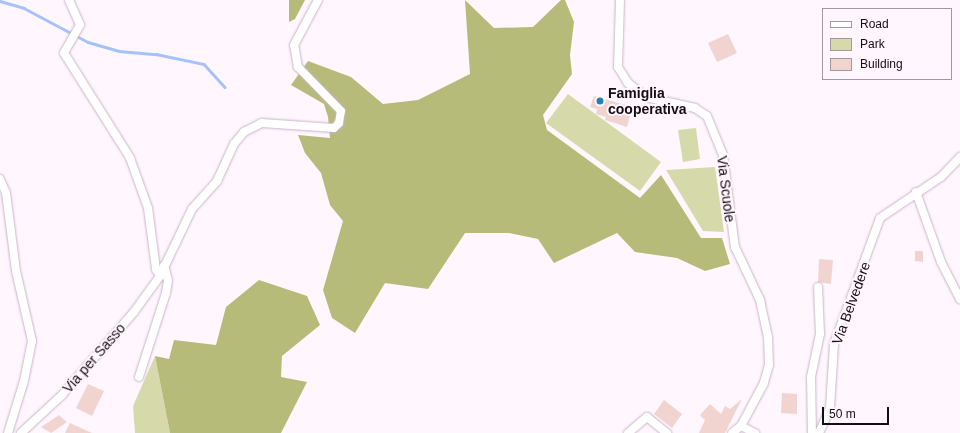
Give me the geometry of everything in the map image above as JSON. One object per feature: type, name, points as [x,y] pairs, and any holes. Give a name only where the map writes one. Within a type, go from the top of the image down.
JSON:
[{"type":"street","points":[[69,0],[80,25],[78,31],[67,45],[64,53],[130,158],[148,208],[156,269],[160,276]]},
{"type":"street","name":"Via per Sasso","points":[[21,433],[62,395],[134,312],[160,276],[192,209],[217,181],[234,144],[244,132],[262,124],[334,128],[339,124],[340,111],[298,67],[294,45],[318,0]]},
{"type":"street","name":"Via Scuole","points":[[620,0],[618,67],[628,83],[646,98],[695,108],[707,116],[714,128],[723,154],[735,247],[760,300],[768,337],[769,365],[764,383],[741,426]]},
{"type":"street","name":"Via Belvedere","points":[[819,433],[830,408],[834,344],[880,218],[916,192],[941,177],[960,157]]},
{"type":"street","points":[[0,179],[6,193],[16,271],[32,341],[24,381],[8,433]]},
{"type":"street","points":[[916,192],[941,262],[960,299]]},
{"type":"street","points":[[139,377],[166,292],[168,281],[164,265]]},
{"type":"street","name":"Via Belvedere","points":[[812,433],[811,376],[820,334],[818,287]]},
{"type":"street","points":[[628,433],[646,417],[666,433]]},
{"type":"street","points":[[732,433],[741,426],[755,433]]},
{"type":"green space","points":[[289,0],[305,0],[295,19],[289,22]]},
{"type":"green space","points":[[465,0],[494,28],[533,27],[561,0],[565,0],[574,22],[570,55],[572,74],[543,115],[547,130],[640,198],[661,175],[701,238],[722,238],[730,264],[705,271],[677,258],[635,252],[617,233],[554,263],[538,239],[509,233],[465,233],[428,289],[385,283],[355,333],[332,318],[323,290],[343,221],[330,205],[321,173],[305,153],[298,135],[330,138],[328,117],[324,104],[291,85],[308,61],[351,77],[383,104],[418,100],[470,74]]},
{"type":"green space","points":[[568,94],[661,162],[640,191],[546,123]]},
{"type":"green space","points":[[696,128],[700,159],[683,162],[678,130]]},
{"type":"green space","points":[[715,167],[724,232],[703,231],[666,170]]},
{"type":"green space","points":[[259,280],[307,296],[320,325],[282,356],[281,377],[307,382],[281,433],[170,433],[155,356],[169,359],[174,340],[216,345],[226,307]]},
{"type":"green space","points":[[155,356],[170,433],[135,433],[133,406]]},
{"type":"building","points":[[728,34],[737,53],[717,62],[708,43]]},
{"type":"building","points":[[594,96],[629,106],[627,112],[631,112],[627,127],[605,120],[606,117],[596,114],[597,109],[590,107]]},
{"type":"building","points":[[915,251],[923,251],[923,262],[915,261]]},
{"type":"building","points":[[819,259],[833,260],[831,284],[818,282]]},
{"type":"building","points":[[88,384],[104,391],[92,416],[76,408]]},
{"type":"building","points":[[782,393],[797,394],[797,414],[781,413]]},
{"type":"building","points":[[742,399],[725,433],[699,433],[705,420],[700,415],[710,404],[721,414],[725,406],[730,409]]},
{"type":"building","points":[[664,400],[682,414],[672,428],[654,414]]},
{"type":"building","points":[[59,415],[67,422],[51,433],[41,427]]},
{"type":"building","points":[[70,423],[92,433],[65,433]]},
{"type":"waterway","points":[[0,1],[24,8],[88,42],[119,51],[156,54],[204,64],[225,87]]},
{"type":"place","name":"Famiglia cooperativa","points":[[600,101]]}]
